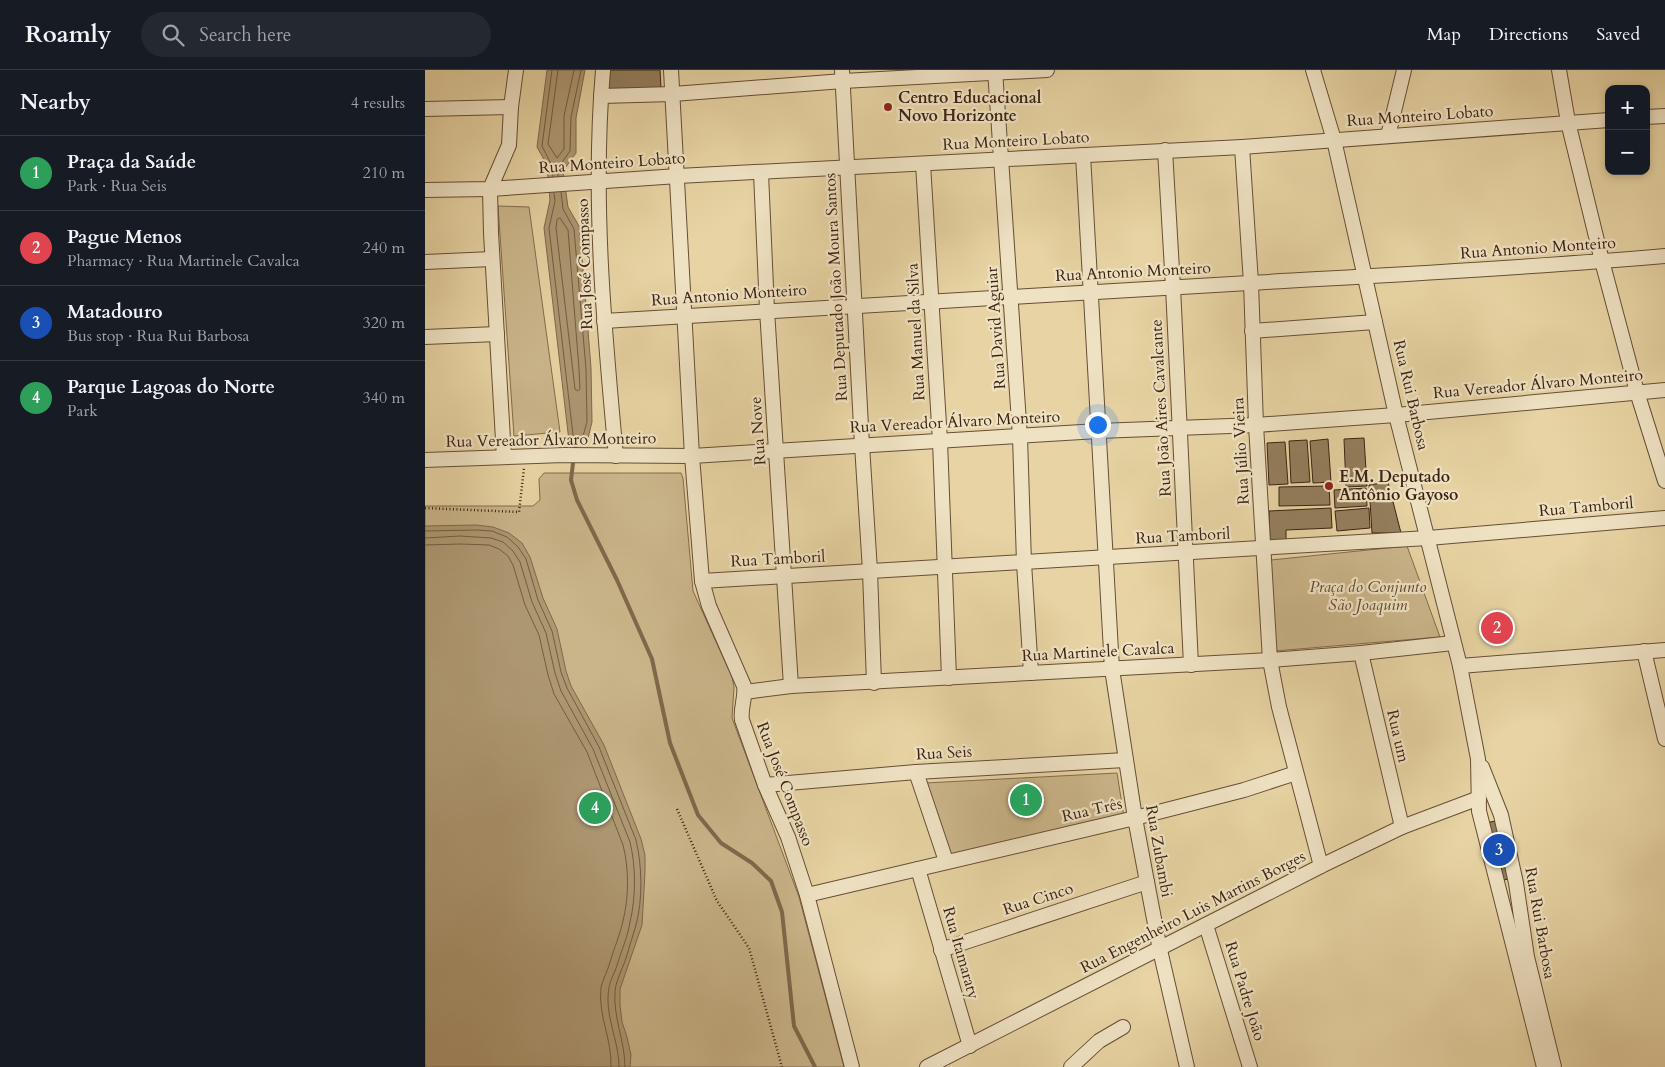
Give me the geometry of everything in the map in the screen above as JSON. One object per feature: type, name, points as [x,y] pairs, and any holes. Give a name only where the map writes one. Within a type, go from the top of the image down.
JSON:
[{"type":"street","points":[[504,457],[492,259],[490,189],[509,145],[511,107],[517,70]]},
{"type":"street","name":"Rua José Compasso","points":[[603,70],[599,182],[604,321],[616,456]]},
{"type":"street","points":[[671,70],[692,456]]},
{"type":"street","points":[[601,96],[673,94],[842,76],[1047,70]]},
{"type":"street","name":"Rua Rui Barbosa","points":[[1313,70],[1334,140],[1396,415],[1460,666],[1478,759],[1479,811],[1543,1067]]},
{"type":"street","points":[[1388,136],[1404,70]]},
{"type":"street","points":[[1559,70],[1568,122],[1602,261],[1637,392],[1665,481]]},
{"type":"street","name":"Rua David Aguiar","points":[[996,71],[1020,437],[1024,562],[1031,673]]},
{"type":"street","name":"Rua Deputado João Moura Santos","points":[[842,76],[870,572],[874,683]]},
{"type":"street","points":[[425,109],[511,107]]},
{"type":"street","points":[[1650,117],[1665,116]]},
{"type":"street","name":"Rua Monteiro Lobato","points":[[425,190],[490,189],[678,176],[1243,147],[1605,120]]},
{"type":"street","name":"Rua Júlio Vieira","points":[[1243,147],[1251,283],[1256,425],[1270,660],[1279,707],[1321,866]]},
{"type":"street","name":"Rua João Aires Cavalcante","points":[[1165,150],[1191,665]]},
{"type":"street","name":"Rua Zubambi","points":[[1083,155],[1112,669],[1125,760],[1147,882],[1160,950],[1187,1067]]},
{"type":"street","name":"Rua Manuel da Silva","points":[[923,164],[940,441],[949,678]]},
{"type":"street","name":"Rua Nove","points":[[761,173],[767,310],[791,686]]},
{"type":"street","name":"Rua Antonio Monteiro","points":[[604,321],[855,304],[1365,277],[1665,256]]},
{"type":"street","points":[[425,262],[492,259]]},
{"type":"street","points":[[1252,331],[1375,322]]},
{"type":"street","points":[[425,337],[497,334]]},
{"type":"street","name":"Rua Vereador Álvaro Monteiro","points":[[425,460],[525,456],[692,456],[1098,431],[1256,425],[1396,415],[1665,390]]},
{"type":"street","name":"Rua José Compasso","points":[[692,456],[702,581],[709,606],[745,692],[741,711],[742,720],[765,785],[788,837],[807,895],[852,1067]]},
{"type":"street","name":"Rua Tamboril","points":[[702,581],[1185,554],[1428,538],[1665,518]]},
{"type":"street","name":"Rua Martinele Cavalca","points":[[745,692],[791,686],[874,683],[1270,660],[1361,653],[1453,642]]},
{"type":"street","points":[[1460,666],[1665,650]]},
{"type":"street","points":[[1644,651],[1665,739]]},
{"type":"street","name":"Rua um","points":[[1361,653],[1402,827]]},
{"type":"street","name":"Rua Rui Barbosa","points":[[1478,759],[1501,815],[1517,890],[1527,957],[1554,1067]]},
{"type":"street","name":"Rua Seis","points":[[765,785],[916,772],[1125,760]]},
{"type":"street","points":[[916,772],[946,861]]},
{"type":"street","name":"Rua Três","points":[[807,895],[1135,818],[1244,790],[1296,773]]},
{"type":"street","name":"Rua Engenheiro Luis Martins Borges","points":[[927,1067],[948,1062],[970,1046],[1321,866],[1402,827],[1479,798]]},
{"type":"street","name":"Rua Itamaraty","points":[[918,869],[970,1046]]},
{"type":"street","name":"Rua Cinco","points":[[941,950],[1147,882]]},
{"type":"street","name":"Rua Padre João","points":[[1206,925],[1250,1067]]},
{"type":"street","points":[[1071,1067],[1099,1041],[1123,1027]]},
{"type":"path","points":[[425,508],[519,512],[525,456]]},
{"type":"path","points":[[677,809],[717,900],[749,948],[782,1067]]},
{"type":"green space","points":[[498,206],[529,207],[560,432],[514,436]]},
{"type":"green space","points":[[544,473],[681,473],[693,591],[732,677],[734,687],[732,718],[799,897],[844,1067],[425,1067],[425,506],[533,506],[540,500],[539,479]]},
{"type":"green space","name":"Praça do Conjunto São Joaquim","points":[[1407,546],[1440,637],[1275,651],[1271,560]]},
{"type":"green space","points":[[1117,773],[1124,817],[948,857],[925,783]]},
{"type":"water","points":[[547,70],[585,70],[576,118],[576,153],[563,171],[568,207],[579,226],[584,280],[591,368],[592,422],[587,442],[569,441],[544,228],[550,200],[547,165],[537,147]]},
{"type":"water","points":[[476,525],[493,527],[509,533],[522,543],[530,557],[543,598],[557,629],[571,686],[604,745],[641,839],[645,855],[642,925],[620,989],[622,1022],[631,1055],[630,1067],[425,1067],[425,526]]},
{"type":"building","points":[[610,70],[660,70],[661,88],[608,91]]},
{"type":"building","points":[[1364,438],[1367,486],[1346,487],[1344,439]]},
{"type":"building","points":[[1328,439],[1331,482],[1313,483],[1310,441]]},
{"type":"building","points":[[1307,440],[1310,482],[1291,483],[1289,441]]},
{"type":"building","points":[[1285,442],[1288,484],[1269,485],[1267,443]]},
{"type":"building","points":[[1388,482],[1401,533],[1372,533],[1369,485]]},
{"type":"building","points":[[1329,486],[1330,505],[1279,506],[1279,487]]},
{"type":"building","points":[[1366,488],[1367,506],[1335,508],[1334,490]]},
{"type":"building","points":[[1331,508],[1332,528],[1286,530],[1286,541],[1270,542],[1269,511]]},
{"type":"building","points":[[1369,508],[1370,528],[1337,531],[1335,511]]},
{"type":"building","points":[[1500,820],[1513,878],[1499,881],[1486,823]]},
{"type":"waterway","points":[[576,438],[571,480],[577,500],[617,580],[652,659],[670,743],[698,815],[721,843],[752,863],[771,881],[782,912],[794,1026],[815,1067]]},
{"type":"place","name":"Centro Educacional Novo Horizonte","points":[[888,107]]},
{"type":"place","name":"E.M. Deputado Antônio Gayoso","points":[[1329,486]]},
{"type":"place","name":"Pague Menos","points":[[1497,628]]},
{"type":"place","name":"Praça da Saúde","points":[[1026,800]]},
{"type":"place","name":"Parque Lagoas do Norte","points":[[595,808]]},
{"type":"place","name":"Matadouro","points":[[1499,850]]}]
